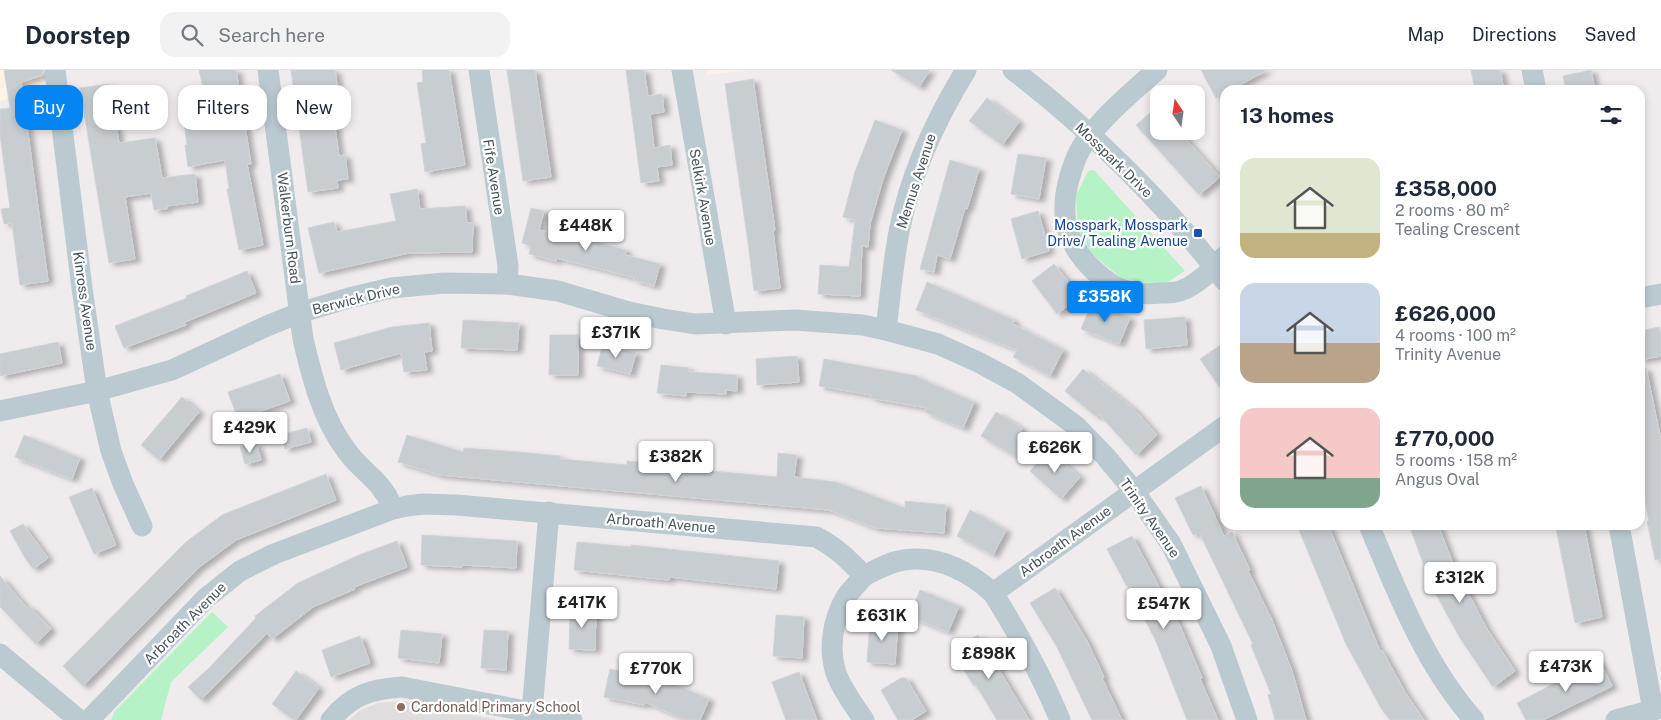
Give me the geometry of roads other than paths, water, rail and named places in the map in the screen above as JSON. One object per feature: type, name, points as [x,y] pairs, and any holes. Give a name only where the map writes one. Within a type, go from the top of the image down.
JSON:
[{"type":"street","name":"Kinross Avenue","points":[[55,70],[97,391],[111,451],[123,484],[142,526]]},
{"type":"street","name":"Walkerburn Road","points":[[268,70],[299,313],[310,371],[334,431],[346,450],[382,486],[393,510]]},
{"type":"street","name":"Fife Avenue","points":[[479,70],[508,266],[507,284]]},
{"type":"street","name":"Selkirk Avenue","points":[[682,70],[726,324]]},
{"type":"street","name":"Memus Avenue","points":[[886,330],[893,269],[900,230],[915,177],[933,130],[966,70]]},
{"type":"street","name":"Mosspark Drive","points":[[1013,70],[1037,88],[1091,135],[1220,267]]},
{"type":"street","points":[[1157,70],[1133,91],[1091,135],[1078,155],[1067,182],[1065,209],[1069,233],[1078,254],[1093,270],[1111,283],[1129,292],[1155,294],[1179,291],[1220,269]]},
{"type":"street","points":[[1532,70],[1535,85]]},
{"type":"street","name":"Berwick Drive","points":[[0,411],[97,391],[172,370],[299,313],[392,288],[444,283],[507,284],[558,291],[663,320],[695,324],[726,324]]},
{"type":"street","points":[[1645,297],[1661,294]]},
{"type":"street","name":"Trinity Avenue","points":[[726,324],[795,320],[853,324],[886,330],[938,344],[978,362],[1017,383],[1076,426],[1106,457],[1134,491],[1171,544],[1221,646],[1247,720]]},
{"type":"street","name":"Arbroath Avenue","points":[[993,593],[1220,430]]},
{"type":"street","name":"Arbroath Avenue","points":[[89,720],[206,598],[240,571],[274,554],[407,506],[458,505],[549,512],[816,538],[830,544],[847,557],[864,576]]},
{"type":"street","points":[[532,712],[549,512]]},
{"type":"street","points":[[1371,530],[1420,640],[1445,680],[1474,720]]},
{"type":"street","points":[[1616,720],[1657,709],[1620,530]]},
{"type":"street","points":[[864,720],[844,689],[836,672],[833,656],[833,632],[839,611],[847,596],[864,576],[884,566],[904,560],[924,559],[945,563],[963,571],[982,583],[993,593],[1047,687],[1060,720]]},
{"type":"street","points":[[0,654],[79,720]]},
{"type":"street","points":[[331,720],[346,703],[362,694],[379,688],[402,687],[572,720]]},
{"type":"place","name":"Mosspark, Mosspark Drive/ Tealing Avenue","points":[[1198,233]]},
{"type":"place","name":"Cardonald Primary School","points":[[401,707]]}]
